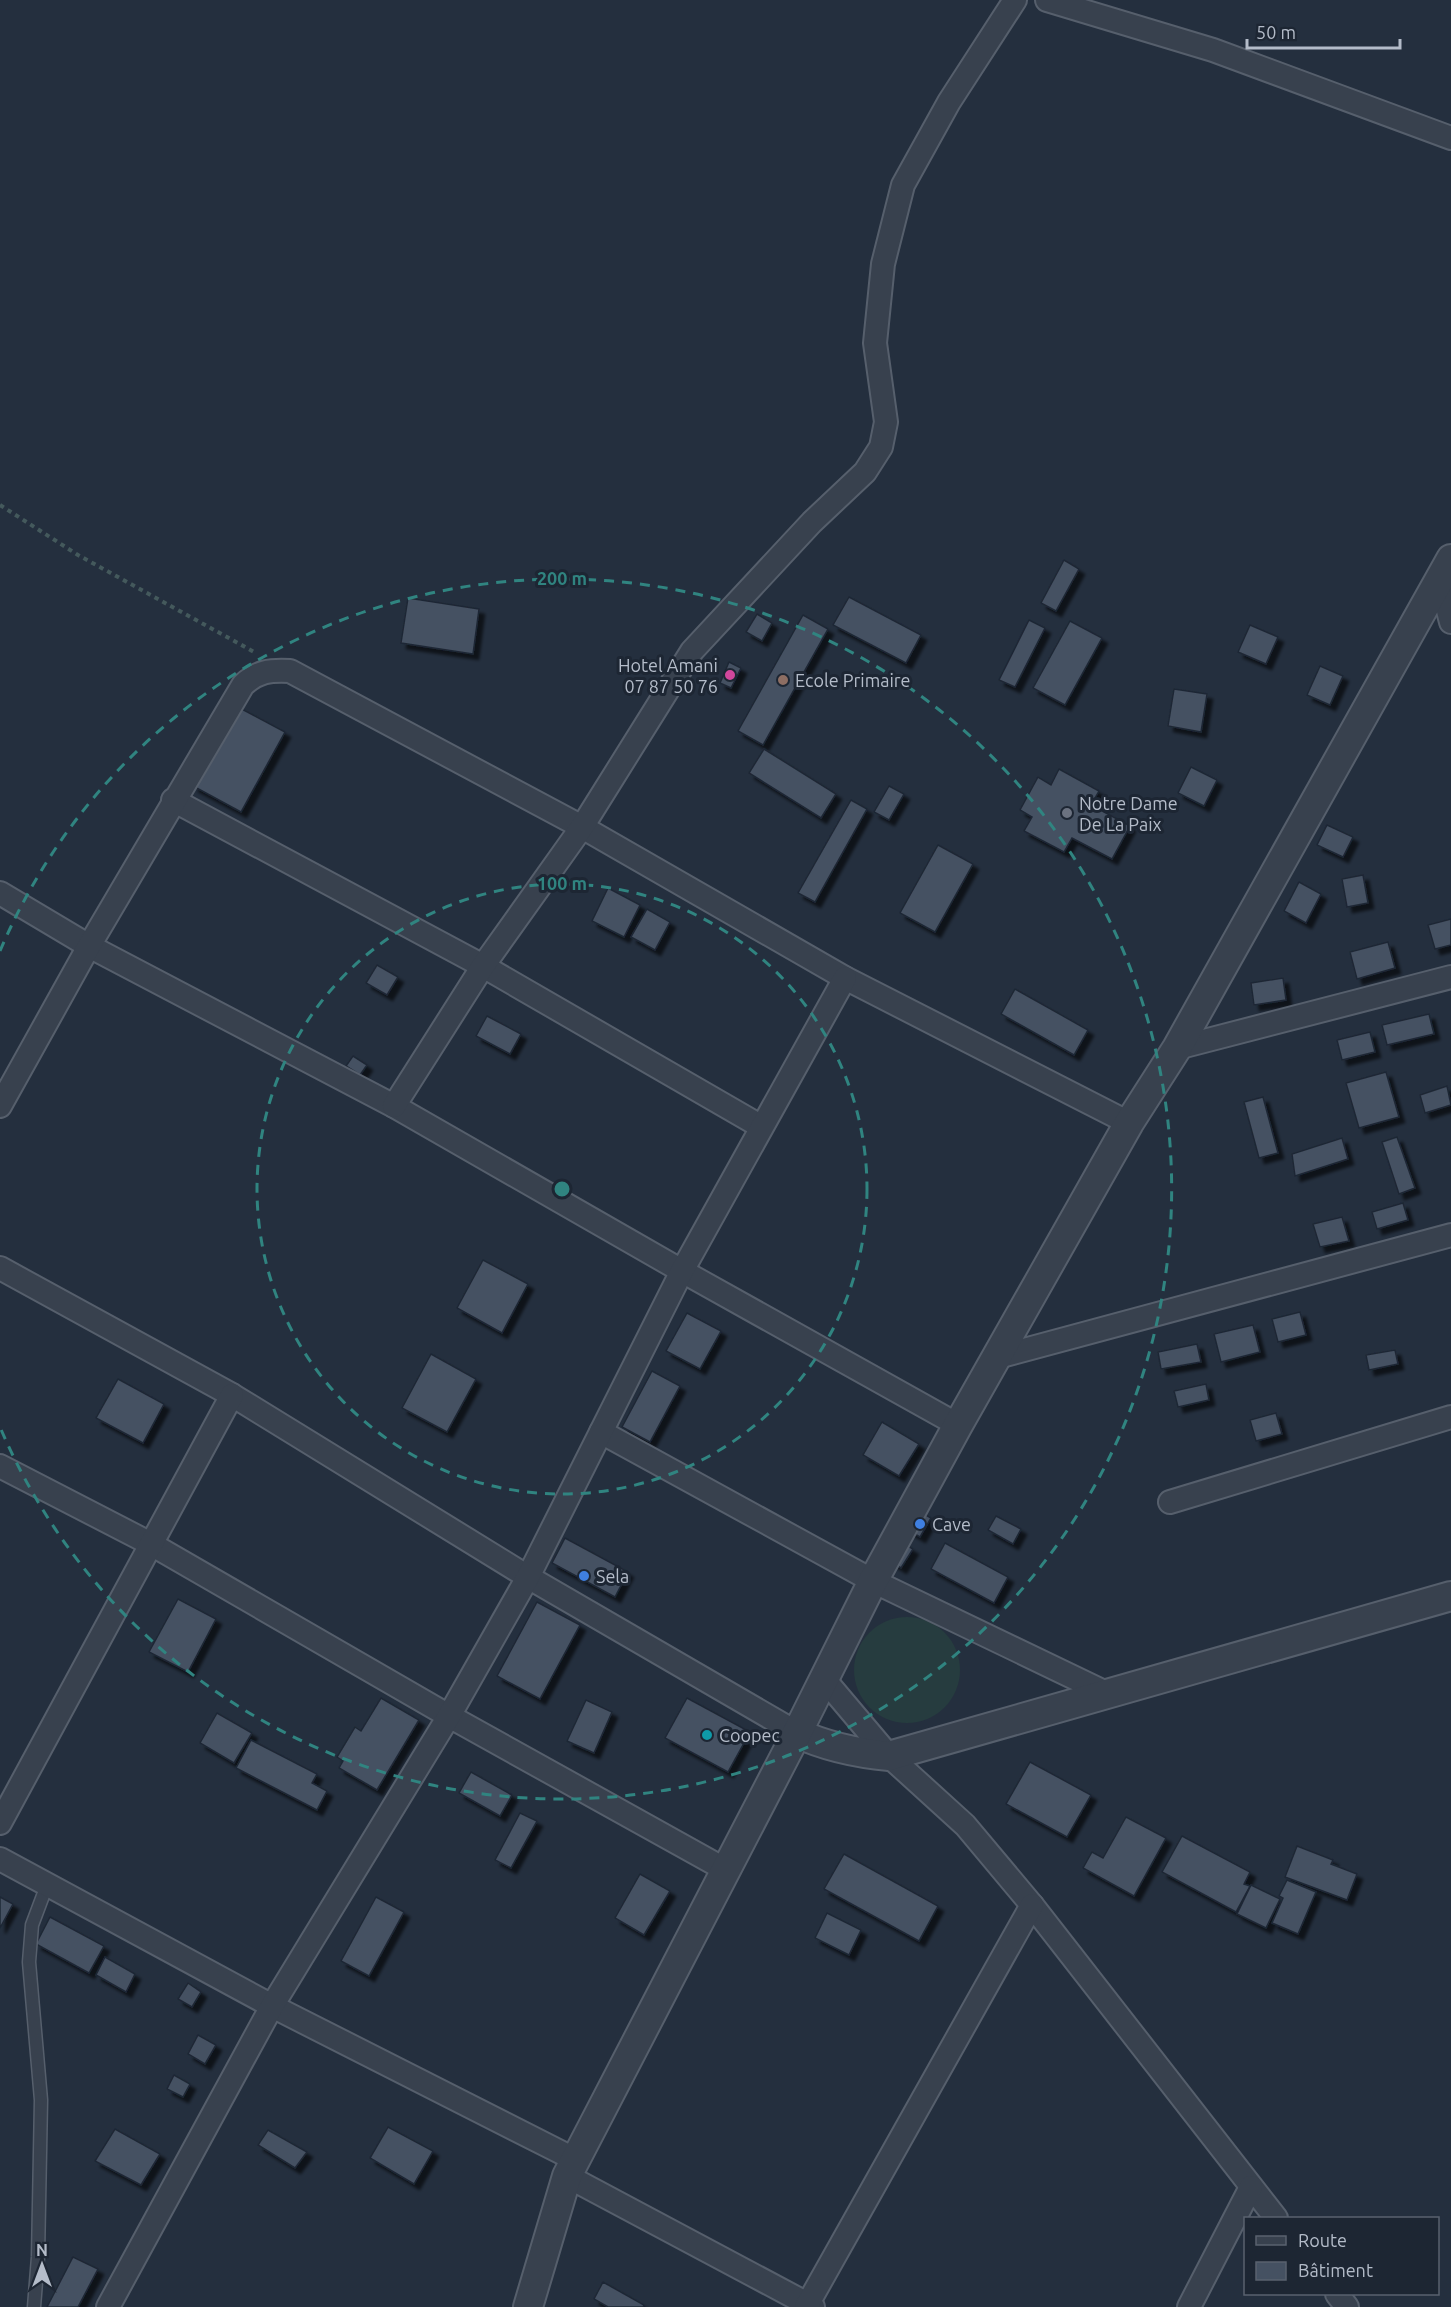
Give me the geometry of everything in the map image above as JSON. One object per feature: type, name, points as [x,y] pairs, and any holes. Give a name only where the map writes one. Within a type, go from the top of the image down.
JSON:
[{"type":"street","points":[[394,1106],[483,966],[582,827],[692,651],[812,522],[865,472],[881,447],[886,422],[875,343],[883,264],[903,185],[949,102],[1015,0]]},
{"type":"street","points":[[1047,0],[1213,50],[1451,138]]},
{"type":"street","points":[[1445,569],[1450,612]]},
{"type":"street","points":[[528,2307],[572,2168],[873,1581],[958,1425],[1129,1123],[1177,1048],[1445,569]]},
{"type":"street","points":[[0,1106],[88,946],[243,685],[253,675],[267,670],[290,671],[582,827],[845,978],[1129,1123]]},
{"type":"street","points":[[173,800],[483,966],[760,1126]]},
{"type":"street","points":[[0,893],[88,946],[394,1106],[681,1271],[958,1425]]},
{"type":"street","points":[[1177,1048],[1451,977]]},
{"type":"street","points":[[108,2307],[272,2006],[449,1716],[528,1577],[681,1271],[760,1126],[845,978]]},
{"type":"street","points":[[998,1357],[1451,1236]]},
{"type":"street","points":[[0,1268],[232,1395],[528,1577],[797,1733],[822,1745],[889,1756],[1106,1692],[1451,1596]]},
{"type":"street","points":[[0,1823],[232,1395]]},
{"type":"street","points":[[1170,1502],[1451,1417]]},
{"type":"street","points":[[601,1432],[873,1581],[1106,1692]]},
{"type":"street","points":[[0,1466],[151,1544],[449,1716],[726,1870]]},
{"type":"street","points":[[824,1679],[889,1756],[965,1825],[1032,1905],[1275,2217]]},
{"type":"street","points":[[0,1859],[572,2168],[809,2306],[1032,1905]]},
{"type":"street","points":[[1189,2307],[1251,2187]]},
{"type":"street","points":[[1337,2295],[1347,2307]]},
{"type":"lane","points":[[34,2307],[38,2257],[41,2100],[29,1962],[32,1925],[47,1885]]},
{"type":"path","points":[[0,505],[78,555],[258,654]]},
{"type":"green space","points":[[907,1617],[927,1621],[944,1633],[956,1650],[960,1670],[956,1690],[944,1707],[927,1719],[907,1723],[887,1719],[870,1707],[858,1690],[854,1670],[858,1650],[870,1633],[887,1621]]},
{"type":"building","points":[[1064,560],[1079,569],[1056,611],[1041,603]]},
{"type":"building","points":[[849,597],[921,635],[906,663],[833,625]]},
{"type":"building","points":[[408,598],[479,609],[473,654],[401,643]]},
{"type":"building","points":[[757,614],[772,623],[762,641],[746,632]]},
{"type":"building","name":"Ecole Primaire","points":[[803,615],[828,629],[763,745],[738,731]]},
{"type":"building","points":[[1029,620],[1045,628],[1015,687],[999,680]]},
{"type":"building","points":[[1070,621],[1102,638],[1065,705],[1033,688]]},
{"type":"building","points":[[1250,625],[1278,637],[1266,664],[1238,652]]},
{"type":"building","name":"Hotel Amani 07 87 50 76","points":[[729,662],[741,668],[731,688],[720,683]]},
{"type":"building","points":[[1320,666],[1343,676],[1330,705],[1307,695]]},
{"type":"building","points":[[1174,689],[1207,694],[1201,732],[1168,726]]},
{"type":"building","points":[[236,706],[285,732],[241,812],[193,786]]},
{"type":"building","points":[[764,749],[836,794],[821,818],[749,773]]},
{"type":"building","points":[[1191,767],[1217,780],[1204,806],[1178,793]]},
{"type":"building","name":"Notre Dame De La Paix","points":[[1059,769],[1099,791],[1091,805],[1130,826],[1112,859],[1072,838],[1064,852],[1024,831],[1032,817],[1020,810],[1038,777],[1051,785]]},
{"type":"building","points":[[889,786],[904,794],[889,820],[874,812]]},
{"type":"building","points":[[851,800],[867,809],[815,902],[798,893]]},
{"type":"building","points":[[1327,825],[1353,837],[1343,857],[1317,845]]},
{"type":"building","points":[[938,845],[973,864],[935,932],[900,913]]},
{"type":"building","points":[[1363,875],[1368,903],[1347,907],[1342,879]]},
{"type":"building","points":[[1299,882],[1321,894],[1306,923],[1284,911]]},
{"type":"building","points":[[608,888],[640,905],[624,937],[592,921]]},
{"type":"building","points":[[647,909],[670,922],[655,950],[631,937]]},
{"type":"building","points":[[1451,919],[1451,945],[1435,949],[1428,925]]},
{"type":"building","points":[[1388,942],[1395,968],[1357,979],[1350,952]]},
{"type":"building","points":[[377,965],[398,977],[387,995],[366,983]]},
{"type":"building","points":[[1283,978],[1286,1000],[1254,1005],[1251,983]]},
{"type":"building","points":[[1015,989],[1088,1030],[1074,1055],[1001,1014]]},
{"type":"building","points":[[1429,1014],[1434,1034],[1387,1045],[1382,1025]]},
{"type":"building","points":[[487,1016],[521,1034],[510,1054],[476,1036]]},
{"type":"building","points":[[1370,1032],[1375,1052],[1342,1060],[1337,1040]]},
{"type":"building","points":[[353,1056],[367,1065],[360,1075],[346,1066]]},
{"type":"building","points":[[1386,1072],[1399,1117],[1359,1128],[1346,1083]]},
{"type":"building","points":[[1447,1086],[1451,1105],[1425,1113],[1420,1095]]},
{"type":"building","points":[[1263,1097],[1278,1153],[1259,1158],[1244,1102]]},
{"type":"building","points":[[1397,1137],[1415,1188],[1399,1194],[1382,1142]]},
{"type":"building","points":[[1342,1138],[1348,1159],[1295,1176],[1292,1154]]},
{"type":"building","points":[[1403,1203],[1408,1220],[1377,1229],[1372,1212]]},
{"type":"building","points":[[1342,1217],[1349,1241],[1320,1247],[1313,1224]]},
{"type":"building","points":[[483,1260],[528,1284],[502,1333],[457,1308]]},
{"type":"building","points":[[1300,1312],[1306,1335],[1278,1342],[1272,1319]]},
{"type":"building","points":[[687,1313],[721,1331],[700,1369],[666,1351]]},
{"type":"building","points":[[1253,1325],[1260,1352],[1221,1362],[1214,1334]]},
{"type":"building","points":[[1197,1344],[1201,1362],[1161,1369],[1158,1352]]},
{"type":"building","points":[[1395,1350],[1398,1364],[1369,1370],[1366,1355]]},
{"type":"building","points":[[431,1354],[476,1379],[447,1432],[402,1408]]},
{"type":"building","points":[[652,1371],[680,1386],[650,1442],[622,1427]]},
{"type":"building","points":[[118,1379],[164,1404],[143,1443],[96,1418]]},
{"type":"building","points":[[1206,1384],[1209,1400],[1178,1407],[1174,1391]]},
{"type":"building","points":[[1276,1413],[1282,1434],[1256,1441],[1250,1420]]},
{"type":"building","points":[[882,1422],[919,1444],[899,1476],[863,1455]]},
{"type":"building","name":"Cave","points":[[919,1511],[931,1518],[920,1537],[908,1530]]},
{"type":"building","points":[[996,1516],[1021,1529],[1013,1544],[988,1530]]},
{"type":"building","points":[[565,1538],[628,1572],[615,1597],[552,1563]]},
{"type":"building","points":[[901,1542],[913,1549],[901,1568],[890,1561]]},
{"type":"building","points":[[945,1543],[1008,1577],[994,1603],[931,1569]]},
{"type":"building","points":[[178,1599],[216,1619],[188,1672],[149,1652]]},
{"type":"building","points":[[537,1602],[580,1625],[540,1699],[497,1676]]},
{"type":"building","points":[[381,1698],[419,1720],[377,1790],[339,1768],[343,1761],[337,1757],[355,1727],[361,1731]]},
{"type":"building","name":"Coopec","points":[[687,1698],[750,1732],[728,1772],[665,1738]]},
{"type":"building","points":[[586,1700],[612,1712],[594,1753],[567,1741]]},
{"type":"building","points":[[217,1713],[252,1733],[234,1763],[200,1743]]},
{"type":"building","points":[[251,1740],[317,1774],[312,1783],[327,1791],[317,1810],[236,1768]]},
{"type":"building","points":[[1030,1762],[1091,1795],[1067,1837],[1006,1804]]},
{"type":"building","points":[[471,1772],[512,1795],[500,1816],[459,1793]]},
{"type":"building","points":[[520,1813],[537,1821],[511,1868],[495,1860]]},
{"type":"building","points":[[1126,1817],[1166,1838],[1134,1896],[1083,1868],[1092,1852],[1103,1858]]},
{"type":"building","points":[[1182,1836],[1250,1872],[1244,1884],[1250,1886],[1236,1912],[1162,1872]]},
{"type":"building","points":[[1297,1846],[1333,1860],[1331,1864],[1357,1874],[1347,1900],[1285,1877]]},
{"type":"building","points":[[844,1854],[938,1906],[919,1941],[824,1889]]},
{"type":"building","points":[[640,1874],[670,1891],[644,1935],[615,1918]]},
{"type":"building","points":[[1287,1880],[1316,1892],[1298,1934],[1272,1923],[1283,1898],[1279,1896]]},
{"type":"building","points":[[1251,1885],[1280,1899],[1266,1928],[1237,1914]]},
{"type":"building","points":[[0,1897],[13,1904],[0,1928]]},
{"type":"building","points":[[376,1897],[404,1912],[369,1976],[341,1961]]},
{"type":"building","points":[[827,1913],[861,1930],[849,1955],[815,1938]]},
{"type":"building","points":[[50,1917],[104,1946],[89,1973],[36,1944]]},
{"type":"building","points":[[105,1957],[135,1974],[126,1992],[96,1975]]},
{"type":"building","points":[[188,1983],[201,1992],[192,2007],[178,1999]]},
{"type":"building","points":[[198,2035],[216,2045],[205,2064],[188,2054]]},
{"type":"building","points":[[174,2075],[190,2084],[183,2097],[167,2089]]},
{"type":"building","points":[[388,2127],[433,2151],[414,2184],[370,2158]]},
{"type":"building","points":[[115,2129],[160,2154],[141,2185],[95,2161]]},
{"type":"building","points":[[268,2130],[307,2152],[295,2168],[258,2145]]},
{"type":"building","points":[[73,2257],[98,2269],[78,2307],[47,2307]]},
{"type":"building","points":[[603,2282],[644,2305],[643,2307],[608,2307],[594,2299]]},
{"type":"place","name":"Hotel Amani 07 87 50 76","points":[[730,675]]},
{"type":"place","name":"Ecole Primaire","points":[[783,680]]},
{"type":"place","name":"Notre Dame De La Paix","points":[[1067,813]]},
{"type":"place","name":"Cave","points":[[920,1524]]},
{"type":"place","name":"Sela","points":[[584,1576]]},
{"type":"place","name":"Coopec","points":[[707,1735]]}]
